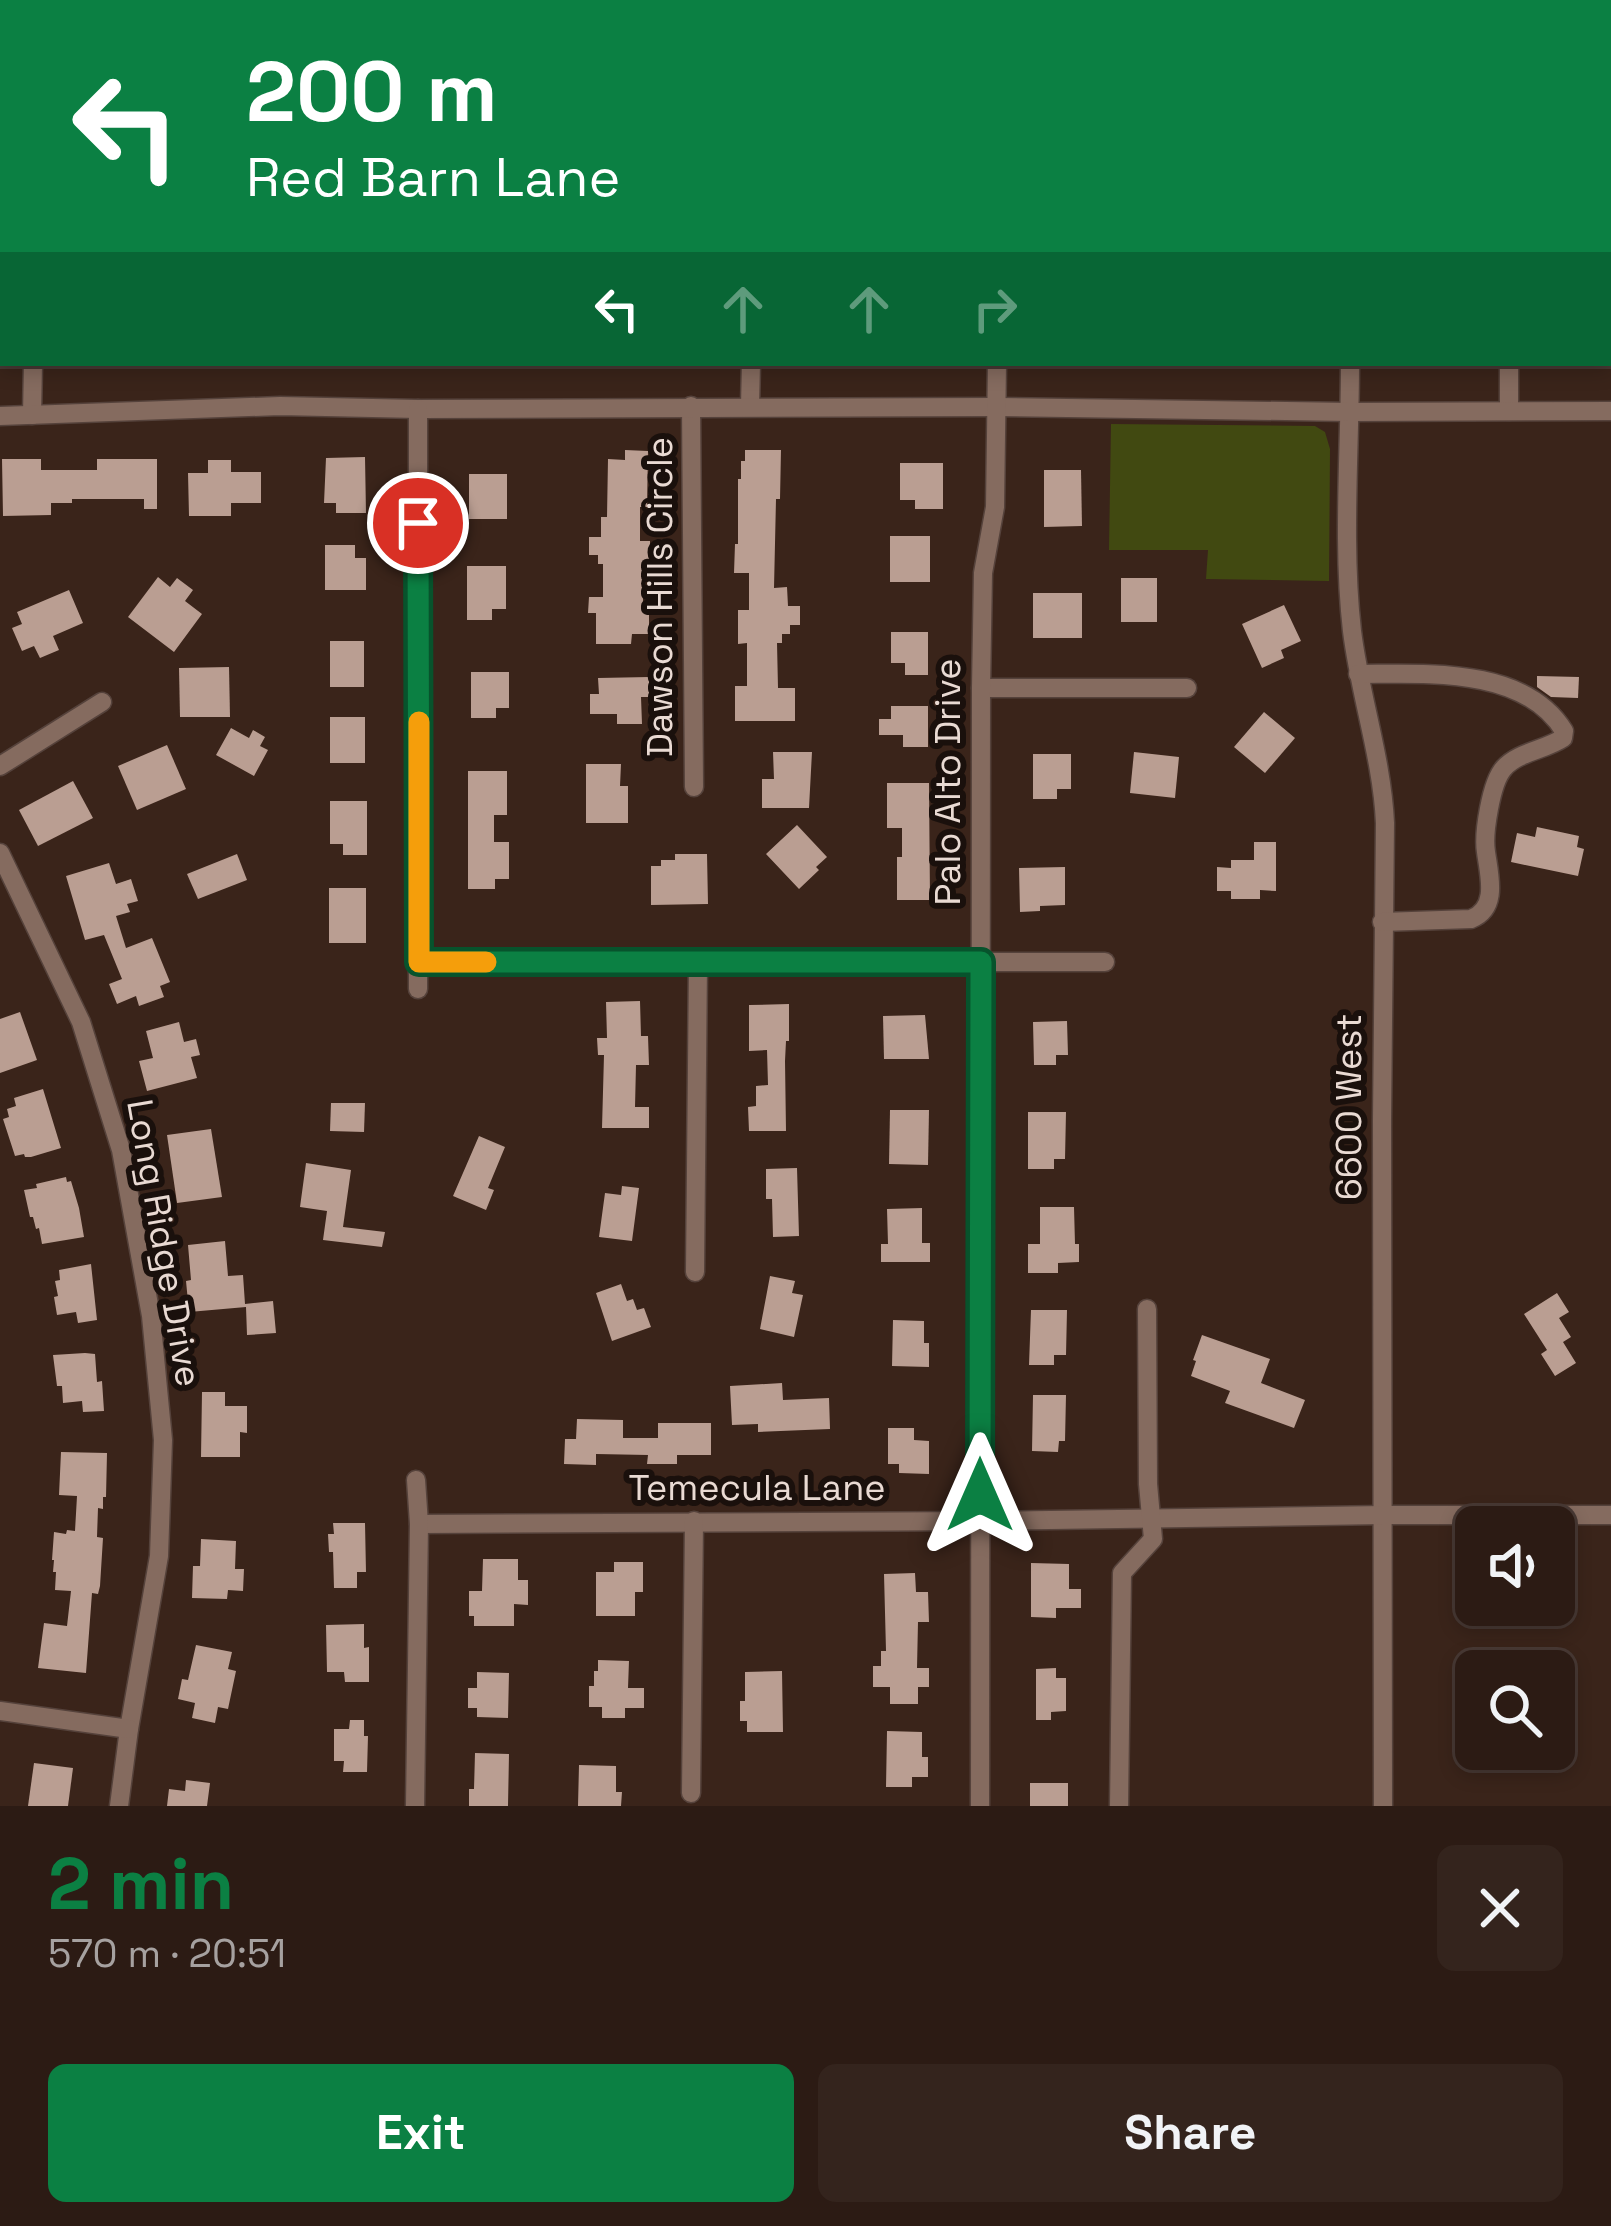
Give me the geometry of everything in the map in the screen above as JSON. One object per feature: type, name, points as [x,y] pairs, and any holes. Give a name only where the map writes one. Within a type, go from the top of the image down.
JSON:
[{"type":"street","points":[[32,415],[33,366]]},
{"type":"street","points":[[750,406],[751,366]]},
{"type":"street","name":"Palo Alto Drive","points":[[980,1806],[982,573],[995,507],[997,366]]},
{"type":"street","name":"6600 West","points":[[1350,366],[1352,627],[1384,796],[1383,1806]]},
{"type":"street","points":[[1509,366],[1509,411]]},
{"type":"street","points":[[0,416],[280,406],[1611,412]]},
{"type":"street","name":"Dawson Hills Circle","points":[[692,406],[694,787]]},
{"type":"street","points":[[418,410],[418,988]]},
{"type":"street","points":[[1358,674],[1413,674],[1506,684],[1544,707],[1564,730],[1563,738],[1550,748],[1502,769],[1496,781],[1485,847],[1491,874],[1484,913],[1471,919],[1382,922]]},
{"type":"street","points":[[981,688],[1186,688]]},
{"type":"street","points":[[0,766],[102,702]]},
{"type":"street","name":"Long Ridge Drive","points":[[0,854],[82,1022],[121,1150],[151,1316],[164,1440],[159,1556],[119,1806]]},
{"type":"street","points":[[419,962],[1105,962]]},
{"type":"street","points":[[695,1272],[698,962]]},
{"type":"street","points":[[1119,1806],[1123,1573],[1153,1539],[1147,1309]]},
{"type":"street","points":[[415,1806],[416,1480]]},
{"type":"street","name":"Temecula Lane","points":[[419,1524],[1611,1515]]},
{"type":"street","points":[[691,1793],[694,1521]]},
{"type":"street","points":[[0,1712],[129,1729]]},
{"type":"green space","points":[[1111,424],[1315,426],[1325,432],[1330,449],[1329,581],[1206,579],[1208,550],[1109,550]]},
{"type":"building","points":[[625,450],[648,451],[647,507],[640,507],[640,541],[650,541],[650,574],[643,574],[643,611],[649,611],[649,634],[632,634],[631,644],[596,644],[596,613],[588,613],[589,597],[603,597],[603,564],[598,564],[598,555],[589,555],[589,537],[601,537],[601,517],[607,517],[608,459],[625,460]]},
{"type":"building","points":[[745,450],[781,450],[774,588],[787,587],[788,606],[800,606],[800,625],[790,625],[790,634],[782,634],[782,643],[777,643],[778,688],[795,688],[795,721],[735,721],[735,686],[747,686],[747,643],[738,644],[738,610],[749,610],[749,573],[734,573],[738,479]]},
{"type":"building","points":[[365,457],[366,513],[336,513],[336,503],[324,503],[326,458]]},
{"type":"building","points":[[2,459],[41,459],[41,470],[97,470],[97,459],[157,459],[157,509],[144,509],[144,499],[72,499],[72,503],[51,503],[51,515],[3,516]]},
{"type":"building","points":[[208,460],[231,460],[231,472],[261,472],[261,503],[231,503],[231,516],[189,516],[188,473],[208,473]]},
{"type":"building","points":[[900,463],[943,463],[943,509],[915,509],[915,500],[900,500]]},
{"type":"building","points":[[1044,470],[1081,470],[1082,526],[1044,527]]},
{"type":"building","points":[[469,474],[507,474],[507,519],[469,519]]},
{"type":"building","points":[[890,536],[930,536],[930,582],[890,582]]},
{"type":"building","points":[[325,545],[355,545],[355,558],[366,558],[366,590],[325,590]]},
{"type":"building","points":[[467,566],[506,566],[506,609],[492,609],[492,620],[467,620]]},
{"type":"building","points":[[158,577],[170,587],[177,578],[193,590],[185,601],[202,614],[174,652],[128,617]]},
{"type":"building","points":[[1121,578],[1157,578],[1157,622],[1121,622]]},
{"type":"building","points":[[69,590],[83,623],[53,636],[59,650],[40,658],[34,646],[22,651],[12,628],[22,624],[17,612]]},
{"type":"building","points":[[1033,593],[1082,593],[1082,638],[1033,638]]},
{"type":"building","points":[[1284,605],[1301,641],[1281,650],[1284,658],[1262,668],[1242,624]]},
{"type":"building","points":[[891,632],[928,632],[928,675],[905,675],[905,663],[891,663]]},
{"type":"building","points":[[330,641],[364,641],[364,687],[330,687]]},
{"type":"building","points":[[229,667],[230,717],[180,717],[179,668]]},
{"type":"building","points":[[471,672],[509,672],[509,708],[496,708],[496,718],[471,718]]},
{"type":"building","points":[[1537,676],[1579,677],[1578,698],[1551,697],[1537,687]]},
{"type":"building","points":[[649,677],[649,697],[641,697],[642,724],[617,724],[617,714],[590,714],[590,694],[599,694],[598,678]]},
{"type":"building","points":[[891,706],[928,706],[928,747],[903,747],[903,735],[879,735],[879,719],[891,719]]},
{"type":"building","points":[[1264,712],[1295,738],[1265,773],[1234,747]]},
{"type":"building","points":[[330,717],[365,717],[365,763],[330,763]]},
{"type":"building","points":[[231,728],[249,738],[253,730],[265,737],[260,746],[268,750],[254,776],[216,755]]},
{"type":"building","points":[[167,745],[186,789],[137,810],[118,766]]},
{"type":"building","points":[[773,752],[812,752],[809,808],[762,808],[762,779],[774,779]]},
{"type":"building","points":[[1134,752],[1179,757],[1175,798],[1130,793]]},
{"type":"building","points":[[1033,754],[1071,754],[1071,789],[1057,789],[1057,799],[1033,799]]},
{"type":"building","points":[[586,764],[621,764],[620,786],[628,786],[628,823],[586,823]]},
{"type":"building","points":[[468,771],[507,771],[507,815],[494,815],[494,842],[509,842],[509,879],[495,879],[495,889],[468,889]]},
{"type":"building","points":[[73,781],[93,818],[38,846],[19,810]]},
{"type":"building","points":[[887,783],[929,783],[930,900],[897,900],[902,828],[887,828]]},
{"type":"building","points":[[330,801],[367,801],[367,855],[343,855],[343,844],[330,844]]},
{"type":"building","points":[[797,825],[827,857],[799,889],[766,854]]},
{"type":"building","points":[[1537,827],[1579,836],[1577,847],[1584,849],[1578,876],[1511,862],[1517,833],[1535,837]]},
{"type":"building","points":[[1254,842],[1276,842],[1276,891],[1260,890],[1260,899],[1231,899],[1231,891],[1217,891],[1217,867],[1231,868],[1231,860],[1254,860]]},
{"type":"building","points":[[237,854],[247,880],[198,899],[187,874]]},
{"type":"building","points":[[675,854],[707,854],[708,904],[651,905],[651,866],[675,860]]},
{"type":"building","points":[[109,863],[116,884],[131,879],[138,901],[127,904],[130,912],[116,916],[126,948],[152,938],[170,982],[160,986],[164,997],[139,1006],[136,996],[117,1004],[109,984],[122,979],[104,935],[85,940],[66,876]]},
{"type":"building","points":[[1065,867],[1065,905],[1020,912],[1019,868]]},
{"type":"building","points":[[329,888],[366,888],[366,943],[329,943]]},
{"type":"building","points":[[640,1001],[641,1036],[648,1036],[649,1065],[636,1065],[635,1107],[649,1107],[649,1128],[602,1128],[604,1055],[598,1055],[597,1038],[607,1038],[606,1002]]},
{"type":"building","points":[[789,1004],[786,1131],[749,1131],[748,1107],[756,1106],[756,1086],[768,1085],[767,1050],[749,1051],[749,1005]]},
{"type":"building","points":[[20,1012],[37,1060],[0,1073],[0,1019]]},
{"type":"building","points":[[925,1015],[929,1059],[884,1059],[883,1016]]},
{"type":"building","points":[[1067,1021],[1068,1055],[1056,1055],[1056,1065],[1034,1065],[1033,1022]]},
{"type":"building","points":[[179,1022],[184,1042],[196,1039],[200,1055],[191,1057],[197,1078],[147,1091],[139,1061],[153,1058],[146,1031]]},
{"type":"building","points":[[43,1089],[61,1148],[31,1157],[15,1156],[3,1119],[9,1117],[7,1109],[16,1106],[14,1098]]},
{"type":"building","points":[[331,1103],[365,1103],[364,1132],[330,1131]]},
{"type":"building","points":[[890,1110],[929,1110],[928,1165],[889,1164]]},
{"type":"building","points":[[1028,1112],[1066,1112],[1065,1159],[1054,1159],[1054,1169],[1028,1169]]},
{"type":"building","points":[[211,1129],[222,1197],[177,1203],[167,1135]]},
{"type":"building","points":[[479,1136],[505,1147],[488,1188],[494,1190],[486,1210],[453,1196]]},
{"type":"building","points":[[306,1163],[351,1170],[343,1227],[385,1232],[382,1247],[323,1240],[327,1211],[300,1207]]},
{"type":"building","points":[[797,1168],[799,1236],[773,1237],[766,1169]]},
{"type":"building","points":[[66,1177],[71,1181],[84,1237],[42,1244],[24,1190]]},
{"type":"building","points":[[622,1186],[639,1188],[632,1241],[599,1237],[605,1193],[621,1195]]},
{"type":"building","points":[[1040,1207],[1074,1207],[1079,1262],[1058,1263],[1058,1273],[1028,1273],[1028,1244],[1040,1244]]},
{"type":"building","points":[[922,1208],[922,1243],[930,1243],[930,1262],[881,1262],[881,1244],[888,1244],[887,1209]]},
{"type":"building","points":[[225,1241],[228,1276],[243,1275],[245,1304],[273,1301],[276,1333],[247,1335],[246,1307],[189,1312],[188,1245]]},
{"type":"building","points":[[91,1264],[97,1320],[78,1323],[76,1312],[57,1315],[54,1297],[58,1296],[59,1270]]},
{"type":"building","points":[[770,1276],[795,1281],[792,1293],[803,1295],[794,1337],[760,1329]]},
{"type":"building","points":[[621,1284],[627,1301],[633,1299],[637,1310],[644,1308],[651,1327],[612,1341],[596,1293]]},
{"type":"building","points":[[1557,1293],[1569,1312],[1559,1318],[1571,1337],[1563,1342],[1576,1363],[1555,1376],[1541,1354],[1547,1350],[1524,1314]]},
{"type":"building","points":[[1031,1310],[1067,1310],[1066,1355],[1054,1355],[1054,1365],[1029,1365]]},
{"type":"building","points":[[893,1320],[924,1321],[929,1367],[892,1366]]},
{"type":"building","points":[[1202,1335],[1270,1359],[1261,1383],[1305,1400],[1294,1428],[1225,1403],[1230,1391],[1191,1376]]},
{"type":"building","points":[[95,1354],[104,1411],[83,1412],[82,1401],[63,1403],[62,1386],[57,1386],[53,1355]]},
{"type":"building","points":[[782,1383],[783,1400],[829,1398],[830,1429],[758,1432],[758,1424],[732,1425],[730,1386]]},
{"type":"building","points":[[202,1392],[225,1392],[225,1406],[247,1406],[247,1433],[240,1432],[240,1457],[201,1457]]},
{"type":"building","points":[[1033,1395],[1066,1395],[1065,1441],[1059,1441],[1058,1452],[1032,1451]]},
{"type":"building","points":[[577,1419],[623,1420],[623,1438],[658,1438],[658,1423],[711,1423],[711,1455],[677,1455],[677,1464],[647,1464],[648,1455],[596,1454],[596,1465],[564,1464],[565,1439],[576,1439]]},
{"type":"building","points":[[888,1428],[914,1428],[914,1440],[929,1441],[929,1474],[899,1473],[899,1464],[888,1464]]},
{"type":"building","points":[[61,1452],[107,1453],[106,1497],[103,1509],[98,1508],[97,1537],[103,1538],[100,1586],[98,1594],[92,1593],[86,1673],[38,1668],[44,1623],[67,1626],[71,1591],[55,1590],[52,1560],[54,1532],[75,1531],[77,1496],[59,1495]]},
{"type":"building","points":[[333,1523],[365,1523],[366,1572],[357,1572],[357,1588],[334,1588],[328,1534],[334,1534]]},
{"type":"building","points":[[201,1539],[236,1541],[235,1569],[244,1569],[243,1591],[228,1590],[227,1599],[192,1598],[193,1566],[200,1566]]},
{"type":"building","points":[[483,1559],[518,1559],[518,1580],[528,1580],[528,1605],[514,1604],[514,1626],[474,1626],[474,1616],[469,1616],[469,1591],[482,1591]]},
{"type":"building","points":[[614,1562],[643,1562],[643,1592],[635,1592],[635,1616],[596,1616],[596,1572],[614,1572]]},
{"type":"building","points":[[1031,1563],[1069,1564],[1069,1589],[1081,1589],[1081,1608],[1056,1608],[1056,1618],[1031,1617]]},
{"type":"building","points":[[915,1573],[916,1592],[928,1592],[929,1622],[918,1622],[917,1668],[929,1668],[929,1687],[918,1687],[918,1704],[890,1704],[890,1687],[873,1687],[873,1666],[881,1666],[881,1651],[886,1651],[884,1574]]},
{"type":"building","points":[[364,1624],[369,1682],[345,1682],[344,1672],[327,1672],[326,1625]]},
{"type":"building","points":[[196,1645],[232,1652],[228,1669],[236,1671],[228,1709],[218,1707],[215,1723],[192,1718],[195,1703],[178,1699]]},
{"type":"building","points":[[598,1660],[629,1661],[628,1688],[644,1688],[644,1708],[625,1708],[625,1718],[602,1718],[602,1707],[589,1707],[589,1686],[594,1686]]},
{"type":"building","points":[[1056,1668],[1056,1678],[1066,1678],[1066,1711],[1051,1712],[1051,1720],[1036,1720],[1036,1669]]},
{"type":"building","points":[[782,1671],[783,1732],[747,1732],[747,1721],[740,1721],[745,1672]]},
{"type":"building","points":[[477,1672],[509,1673],[508,1718],[477,1717],[477,1708],[468,1708],[468,1688],[477,1688]]},
{"type":"building","points":[[350,1720],[364,1720],[367,1772],[343,1772],[344,1761],[334,1761],[334,1729],[349,1729]]},
{"type":"building","points":[[887,1731],[922,1732],[928,1777],[912,1777],[912,1787],[886,1787]]},
{"type":"building","points":[[475,1753],[509,1754],[508,1806],[469,1806]]},
{"type":"building","points":[[34,1763],[73,1768],[68,1806],[28,1806]]},
{"type":"building","points":[[579,1765],[616,1766],[621,1806],[578,1806]]},
{"type":"building","points":[[186,1780],[210,1783],[207,1806],[167,1806],[169,1789],[185,1791]]},
{"type":"building","points":[[1030,1783],[1068,1783],[1068,1806],[1030,1806]]},
{"type":"slow traffic","points":[[419,722],[419,962],[486,962]]},
{"type":"route","points":[[418,523],[419,962],[981,962],[980,1495]]}]
